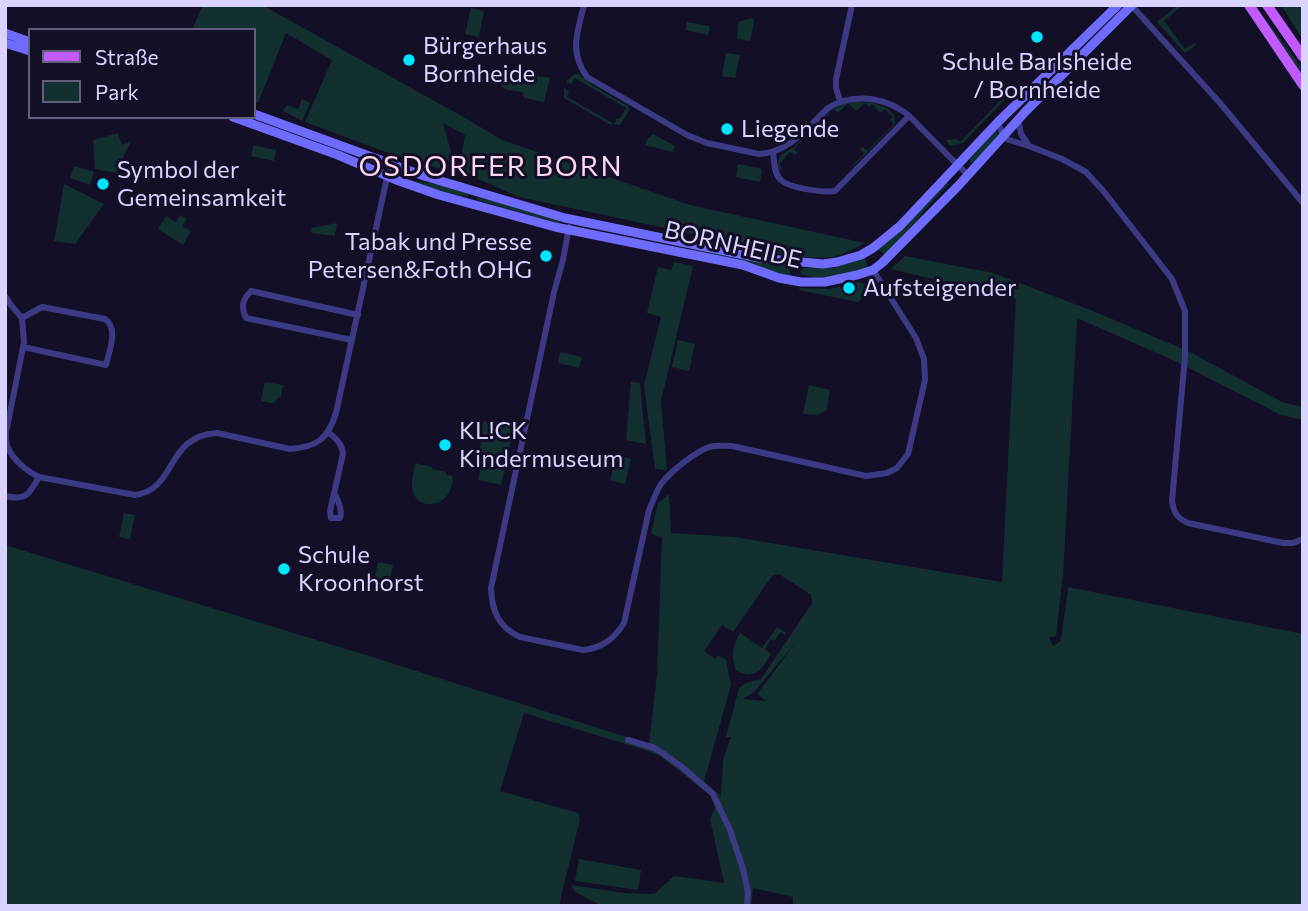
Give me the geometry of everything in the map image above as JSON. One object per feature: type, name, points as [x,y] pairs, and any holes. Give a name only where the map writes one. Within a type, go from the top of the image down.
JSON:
[{"type":"main road","points":[[1250,5],[1303,85]]},
{"type":"main road","points":[[1267,5],[1303,57]]},
{"type":"street","points":[[584,5],[575,46],[580,66],[587,77],[687,135],[707,143],[760,153],[773,152],[790,145],[828,108],[840,101],[868,99],[896,107],[909,116],[968,175]]},
{"type":"street","points":[[840,101],[836,79],[852,5]]},
{"type":"street","name":"BORNHEIDE","points":[[256,115],[424,176],[567,218],[747,257],[823,264],[861,255],[900,226],[998,122],[1118,5]]},
{"type":"street","points":[[1131,5],[1220,103],[1303,203]]},
{"type":"street","name":"BORNHEIDE","points":[[239,119],[439,195],[569,229],[743,265],[796,281],[834,281],[873,270],[883,263],[1018,119],[1131,5]]},
{"type":"street","points":[[5,33],[27,41]]},
{"type":"street","points":[[5,41],[27,41]]},
{"type":"street","points":[[5,41],[28,50]]},
{"type":"street","points":[[773,152],[779,178],[783,182],[816,191],[835,191],[909,116]]},
{"type":"street","points":[[1018,119],[1021,134],[1029,146]]},
{"type":"street","points":[[998,122],[1003,136],[1062,159],[1086,172],[1172,279],[1185,311],[1185,356],[1173,488],[1174,511],[1180,519],[1188,523],[1215,529],[1283,543],[1303,539]]},
{"type":"street","points":[[5,296],[22,318],[23,347],[6,428],[7,451],[26,470],[39,477],[135,495],[155,487],[165,477],[183,446],[208,434],[217,433],[290,449],[312,445],[328,432],[336,413],[392,165]]},
{"type":"street","points":[[388,176],[424,176]]},
{"type":"street","points":[[567,218],[569,229],[491,588],[493,610],[505,628],[512,633],[583,650],[608,642],[624,624],[649,510],[657,492],[671,473],[707,448],[732,446],[866,476],[887,473],[897,468],[904,460],[911,447],[925,380],[924,359],[916,338],[873,270]]},
{"type":"street","points":[[569,229],[614,228]]},
{"type":"street","points":[[796,281],[792,271],[800,262]]},
{"type":"street","points":[[352,340],[246,318],[242,309],[244,298],[251,291],[358,315]]},
{"type":"street","points":[[22,318],[38,308],[48,307],[105,319],[113,330],[106,365],[23,347]]},
{"type":"street","points":[[328,432],[341,443],[343,454],[334,493]]},
{"type":"street","points":[[5,496],[20,499],[27,496],[39,477]]},
{"type":"street","points":[[628,740],[655,748],[713,794],[730,830],[743,869],[748,892],[747,906]]},
{"type":"green space","points":[[203,5],[262,5],[502,140],[690,205],[865,243],[840,255],[790,255],[519,197],[478,179],[458,174],[465,135],[443,123],[451,152],[447,171],[305,122],[332,60],[286,33],[258,103],[256,28],[193,28]]},
{"type":"green space","points":[[1178,5],[1183,5],[1164,21],[1185,49],[1195,43],[1196,45],[1185,53],[1157,22]]},
{"type":"green space","points":[[1281,5],[1303,5],[1303,40]]},
{"type":"green space","points":[[471,8],[484,11],[479,37],[465,34]]},
{"type":"green space","points":[[1258,11],[1303,69],[1303,79]]},
{"type":"green space","points":[[753,18],[750,41],[737,39],[738,22]]},
{"type":"green space","points":[[687,22],[710,26],[708,35],[686,30]]},
{"type":"green space","points":[[726,53],[740,55],[735,78],[722,76]]},
{"type":"green space","points":[[505,70],[550,78],[544,102],[524,98],[522,92],[507,90],[501,86]]},
{"type":"green space","points":[[574,74],[628,106],[630,109],[620,125],[609,124],[564,98],[564,88],[569,91],[567,97],[614,124],[626,108],[575,78],[571,84],[566,82]]},
{"type":"green space","points":[[1005,88],[1010,94],[963,143],[950,146],[946,140],[956,139],[960,142],[1007,94]]},
{"type":"green space","points":[[302,99],[310,103],[302,121],[283,111],[287,105],[298,109]]},
{"type":"green space","points":[[865,102],[880,105],[891,112],[894,117],[895,124],[853,167],[864,154],[860,149],[863,147],[867,151],[894,124],[890,120],[893,117],[885,109],[880,113],[872,104],[869,107],[865,103],[856,111],[848,103]]},
{"type":"green space","points":[[848,103],[838,113],[833,109],[840,106]]},
{"type":"green space","points":[[831,111],[794,149],[798,153],[795,155],[790,152],[779,164],[782,168],[780,171],[777,164],[781,155],[794,147]]},
{"type":"green space","points":[[996,129],[998,135],[976,161],[970,163],[970,159]]},
{"type":"green space","points":[[118,133],[122,145],[131,141],[116,173],[95,169],[93,140]]},
{"type":"green space","points":[[653,134],[675,146],[673,152],[645,145]]},
{"type":"green space","points":[[253,145],[276,150],[274,161],[251,156]]},
{"type":"green space","points":[[738,164],[762,169],[760,182],[736,177]]},
{"type":"green space","points":[[74,166],[94,172],[90,185],[70,178]]},
{"type":"green space","points":[[410,180],[469,194],[468,197],[448,194]]},
{"type":"green space","points":[[947,182],[949,184],[886,256],[877,249]]},
{"type":"green space","points":[[64,184],[104,204],[75,244],[54,241]]},
{"type":"green space","points":[[478,197],[560,220],[560,222],[477,200]]},
{"type":"green space","points":[[180,215],[187,219],[182,226],[191,231],[183,245],[158,229],[166,216],[176,222]]},
{"type":"green space","points":[[337,223],[335,236],[312,233],[311,228]]},
{"type":"green space","points":[[695,247],[792,263],[790,277],[694,252]]},
{"type":"green space","points":[[864,256],[868,269],[835,277],[810,276],[800,272],[803,268],[835,268],[841,263]]},
{"type":"green space","points":[[905,256],[993,273],[1190,352],[1282,402],[1303,407],[1303,420],[1281,415],[1175,361],[1077,318],[1063,575],[1056,636],[1049,637],[1053,646],[1061,640],[1068,587],[1303,634],[1303,906],[793,906],[793,897],[753,888],[751,906],[602,906],[575,892],[571,885],[625,893],[654,894],[674,876],[724,883],[710,819],[715,808],[710,795],[660,756],[524,713],[500,791],[578,813],[580,819],[559,906],[5,906],[5,545],[649,744],[657,675],[662,537],[651,533],[658,503],[669,494],[671,533],[735,537],[1002,582],[1016,299],[891,269]],"holes":[[[779,574],[811,595],[812,603],[761,679],[739,688],[726,737],[731,737],[723,760],[721,796],[704,781],[731,685],[726,660],[718,655],[715,659],[704,651],[722,625],[733,632],[772,576]],[[797,641],[757,694],[766,701],[743,699],[754,692]]]},
{"type":"green space","points":[[674,262],[693,266],[661,401],[667,470],[655,469],[644,386],[661,317],[647,313],[658,267],[671,270]]},
{"type":"green space","points":[[859,282],[875,288],[858,302],[799,290],[829,289]]},
{"type":"green space","points":[[678,340],[695,344],[689,371],[672,367]]},
{"type":"green space","points":[[560,352],[582,357],[579,368],[558,363]]},
{"type":"green space","points":[[265,382],[283,385],[281,396],[273,403],[261,401]]},
{"type":"green space","points":[[631,382],[640,383],[646,444],[626,440]]},
{"type":"green space","points":[[809,385],[830,390],[827,410],[817,415],[803,414]]},
{"type":"green space","points":[[483,421],[514,428],[501,485],[478,480],[482,461],[479,452]]},
{"type":"green space","points":[[617,455],[631,459],[625,484],[610,480]]},
{"type":"green space","points":[[415,463],[453,476],[452,485],[445,498],[427,504],[415,497],[412,485]]},
{"type":"green space","points":[[124,513],[135,515],[130,539],[119,537]]},
{"type":"green space","points":[[378,562],[393,565],[387,593],[372,590]]},
{"type":"green space","points":[[777,627],[786,633],[785,635],[780,632],[775,641],[771,639],[765,649],[771,654],[761,669],[753,674],[736,670],[733,651],[740,633],[762,648]]},
{"type":"green space","points":[[579,859],[641,870],[638,890],[575,881]]},
{"type":"place","name":"Schule Barlsheide / Bornheide","points":[[1037,37]]},
{"type":"place","name":"Bürgerhaus Bornheide","points":[[409,60]]},
{"type":"place","name":"Liegende","points":[[727,129]]},
{"type":"place","name":"Symbol der Gemeinsamkeit","points":[[103,184]]},
{"type":"place","name":"Tabak und Presse Petersen&Foth OHG","points":[[546,256]]},
{"type":"place","name":"Aufsteigender","points":[[849,288]]},
{"type":"place","name":"KL!CK Kindermuseum","points":[[445,445]]},
{"type":"place","name":"Schule Kroonhorst","points":[[284,569]]},
{"type":"district","name":"OSDORFER BORN","points":[[491,167]]}]
